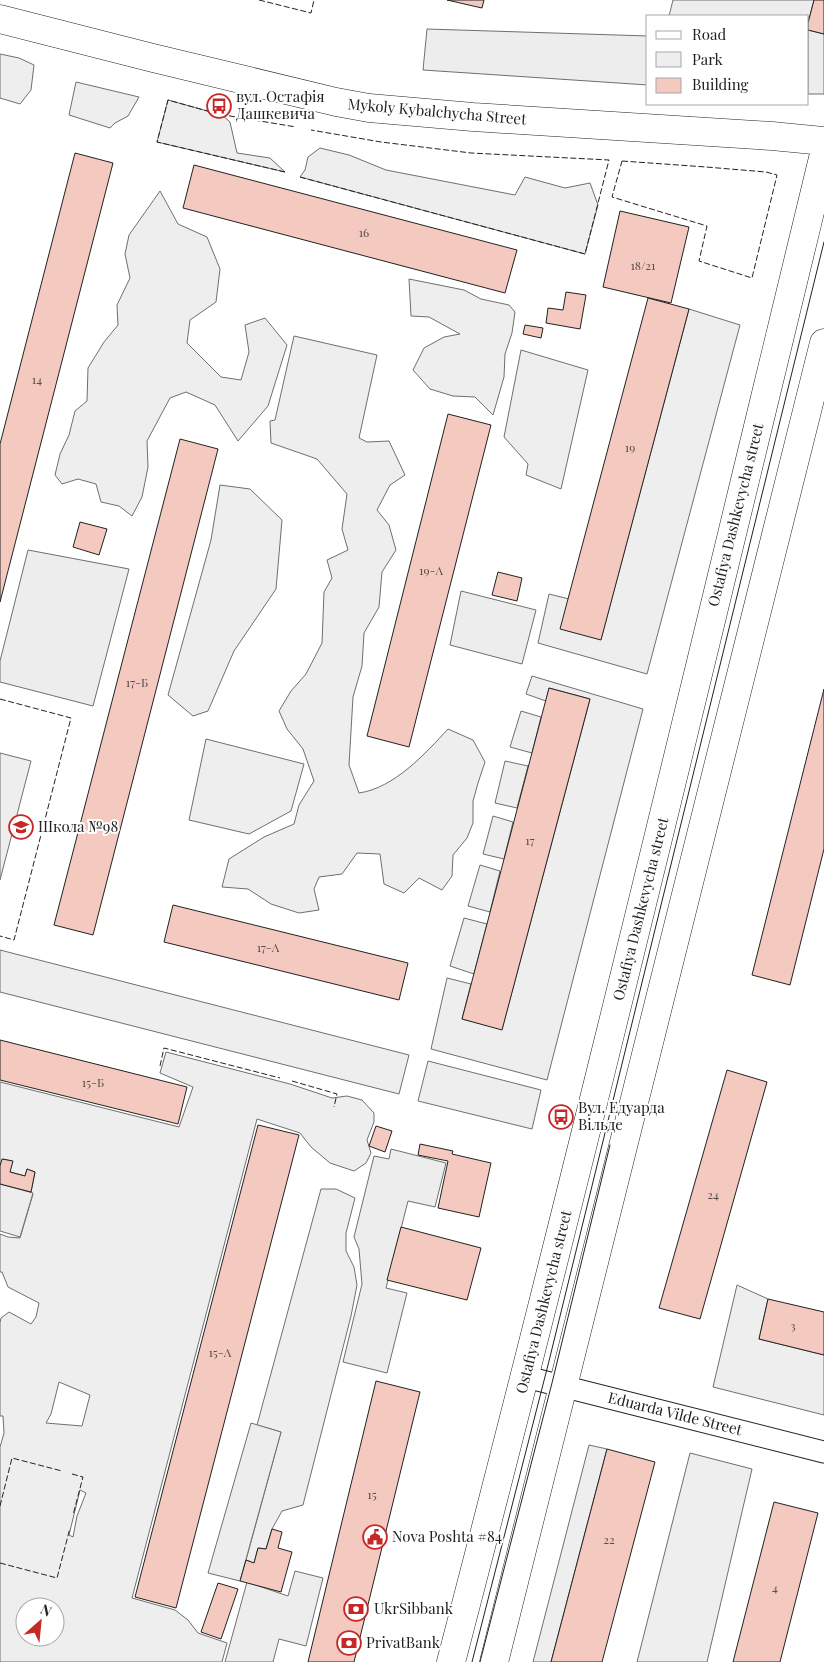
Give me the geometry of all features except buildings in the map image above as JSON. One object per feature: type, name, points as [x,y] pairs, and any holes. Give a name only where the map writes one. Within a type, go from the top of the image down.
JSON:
[{"type":"street","name":"Mykoly Kybalchycha Street","points":[[0,20],[336,102],[369,108],[824,141]]},
{"type":"street","name":"Ostafiya Dashkevycha street","points":[[451,1662],[526,1377],[824,154]]},
{"type":"street","points":[[494,1662],[824,343]]},
{"type":"street","name":"Eduarda Vilde Street","points":[[526,1377],[824,1452]]},
{"type":"green space","points":[[0,54],[19,58],[34,65],[31,90],[20,104],[0,98]]},
{"type":"green space","points":[[76,82],[139,97],[128,116],[110,128],[69,115]]},
{"type":"green space","points":[[168,100],[222,115],[230,122],[237,153],[270,158],[285,172],[157,142]]},
{"type":"green space","points":[[320,148],[349,155],[386,170],[515,195],[525,177],[565,188],[590,183],[598,205],[585,254],[300,177],[305,170],[308,157]]},
{"type":"green space","points":[[160,191],[178,224],[207,237],[220,269],[216,302],[190,320],[187,343],[221,377],[241,380],[249,352],[245,325],[265,318],[287,345],[268,406],[238,441],[215,405],[186,392],[170,398],[147,441],[148,467],[142,497],[132,516],[119,506],[101,502],[96,484],[78,479],[62,484],[55,475],[75,411],[87,401],[88,368],[104,342],[118,325],[117,305],[130,278],[125,254],[129,235]]},
{"type":"green space","points":[[409,279],[464,290],[481,299],[509,305],[515,312],[512,333],[505,354],[504,377],[493,415],[475,397],[453,396],[430,389],[413,370],[424,348],[444,337],[460,334],[429,317],[411,316]]},
{"type":"green space","points":[[689,309],[740,325],[647,674],[538,643],[549,594],[569,599],[601,639]]},
{"type":"green space","points":[[294,336],[377,355],[359,438],[367,442],[389,441],[405,475],[390,485],[377,510],[389,525],[396,550],[382,572],[379,607],[364,633],[362,666],[353,697],[349,765],[359,793],[372,790],[396,777],[419,759],[448,729],[473,740],[485,762],[473,801],[473,823],[467,838],[453,855],[452,876],[442,890],[419,878],[404,893],[384,884],[380,854],[357,853],[342,874],[319,877],[314,889],[319,910],[299,913],[271,904],[248,889],[222,887],[229,859],[264,837],[294,824],[299,805],[314,781],[303,749],[287,729],[279,711],[291,691],[306,674],[322,643],[324,592],[332,578],[327,560],[348,550],[342,529],[347,494],[317,459],[271,443],[270,421],[275,420]]},
{"type":"green space","points":[[521,350],[588,370],[561,489],[526,475],[528,464],[504,437]]},
{"type":"green space","points":[[220,485],[250,489],[282,520],[276,589],[234,651],[208,711],[193,716],[168,695],[211,540]]},
{"type":"green space","points":[[532,676],[643,709],[547,1080],[431,1049],[447,978],[471,984],[462,1019],[502,1029],[590,699],[549,688],[546,701],[526,694]]},
{"type":"green space","points":[[521,711],[541,717],[532,753],[510,747]]},
{"type":"green space","points":[[206,739],[304,764],[291,811],[249,834],[189,820]]},
{"type":"green space","points":[[0,753],[31,761],[0,880]]},
{"type":"green space","points":[[505,761],[528,766],[517,808],[495,803]]},
{"type":"green space","points":[[493,816],[513,822],[504,859],[483,854]]},
{"type":"green space","points":[[480,865],[500,871],[490,912],[468,906]]},
{"type":"green space","points":[[464,918],[487,924],[474,974],[450,966]]},
{"type":"green space","points":[[0,950],[409,1055],[399,1094],[0,992]]},
{"type":"green space","points":[[166,1052],[290,1084],[332,1098],[347,1096],[362,1100],[374,1113],[374,1122],[367,1140],[371,1153],[366,1163],[354,1171],[330,1163],[311,1147],[300,1133],[257,1119],[132,1598],[175,1610],[188,1620],[198,1633],[227,1643],[222,1662],[0,1662],[0,1447],[4,1433],[3,1416],[0,1416],[0,1323],[1,1318],[9,1312],[31,1324],[36,1317],[39,1303],[8,1287],[2,1272],[0,1272],[0,1234],[20,1238],[33,1194],[31,1192],[35,1172],[27,1169],[25,1176],[10,1172],[12,1161],[3,1159],[0,1166],[0,1082],[179,1127],[193,1087],[160,1073]],"holes":[[[59,1382],[90,1395],[82,1426],[46,1423],[51,1414]],[[80,1490],[86,1493],[77,1516],[73,1537],[69,1535]]]},
{"type":"green space","points":[[428,1061],[541,1090],[532,1129],[418,1101]]},
{"type":"green space","points":[[321,1189],[336,1189],[355,1198],[346,1233],[346,1251],[354,1267],[357,1285],[351,1316],[303,1505],[282,1511],[272,1529],[266,1549],[258,1548],[254,1563],[246,1560],[281,1432],[257,1425]]},
{"type":"green space","points":[[737,1285],[768,1299],[759,1339],[824,1355],[824,1415],[713,1387]]},
{"type":"green space","points":[[589,1445],[607,1449],[551,1662],[533,1662]]},
{"type":"green space","points":[[690,1453],[752,1469],[707,1662],[637,1662]]},
{"type":"shaded area","points":[[673,0],[814,0],[809,19],[809,15],[669,15]]},
{"type":"shaded area","points":[[427,29],[646,36],[646,85],[423,70]]},
{"type":"shaded area","points":[[809,30],[824,34],[824,94],[809,94]]},
{"type":"shaded area","points":[[28,550],[129,569],[93,706],[0,682],[0,661]]},
{"type":"shaded area","points":[[461,591],[536,610],[522,664],[450,645]]},
{"type":"shaded area","points":[[391,1149],[446,1163],[435,1207],[408,1201],[386,1288],[407,1293],[387,1373],[343,1362],[362,1284],[359,1249],[354,1237],[374,1156],[389,1159]]},
{"type":"shaded area","points":[[0,1184],[33,1193],[20,1237],[0,1231]]},
{"type":"shaded area","points":[[251,1423],[281,1432],[240,1581],[208,1573]]},
{"type":"shaded area","points":[[295,1571],[323,1578],[306,1646],[279,1639],[273,1662],[225,1662],[247,1582],[288,1596]]},
{"type":"tram line","points":[[472,1662],[548,1365],[824,242]]},
{"type":"tram line","points":[[480,1662],[552,1383],[610,1145]]},
{"type":"fence","points":[[259,0],[311,13],[314,0]]},
{"type":"fence","points":[[285,172],[157,142],[168,100],[218,114],[296,127]]},
{"type":"fence","points":[[300,177],[585,254],[609,160],[471,153],[381,142],[311,130]]},
{"type":"fence","points":[[622,161],[766,172],[777,175],[752,278],[699,261],[707,226],[612,197],[622,161]]},
{"type":"fence","points":[[0,699],[71,718],[14,940],[0,936]]},
{"type":"fence","points":[[160,1066],[164,1048],[280,1078]]},
{"type":"fence","points":[[292,1081],[337,1094],[334,1107]]},
{"type":"fence","points":[[0,1506],[12,1458],[62,1471]]},
{"type":"fence","points":[[72,1474],[83,1477],[73,1515]]},
{"type":"fence","points":[[0,1563],[57,1578],[70,1528]]},
{"type":"place","name":"вул. Остафія Дашкевича","points":[[219,106]]},
{"type":"place","name":"Школа №98","points":[[21,827]]},
{"type":"place","name":"Вул. Едуарда Вільде","points":[[561,1117]]},
{"type":"place","name":"Nova Poshta #84","points":[[375,1537]]},
{"type":"place","name":"UkrSibbank","points":[[356,1609]]},
{"type":"place","name":"PrivatBank","points":[[349,1643]]}]
